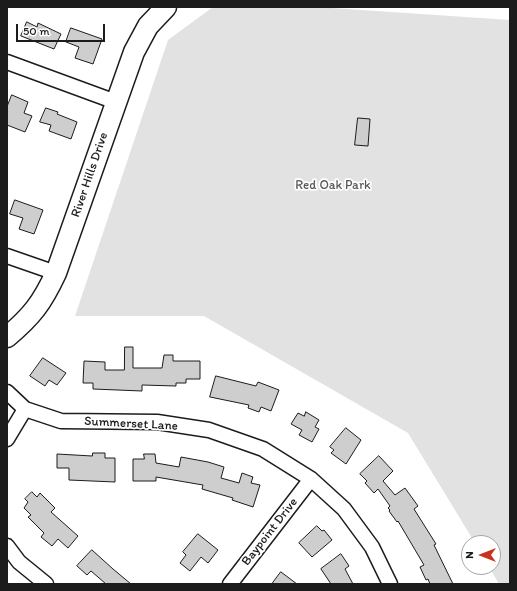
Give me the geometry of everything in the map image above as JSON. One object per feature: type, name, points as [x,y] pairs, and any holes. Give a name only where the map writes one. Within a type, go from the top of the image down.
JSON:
[{"type":"street","name":"River Hills Drive","points":[[7,337],[28,320],[45,298],[56,273],[134,52],[148,26],[166,7]]},
{"type":"street","points":[[7,62],[116,102]]},
{"type":"street","points":[[7,256],[56,273]]},
{"type":"street","name":"Summerset Lane","points":[[7,392],[25,409],[61,421],[157,422],[209,430],[263,449],[311,479],[348,515],[372,547],[390,584]]},
{"type":"street","points":[[7,439],[25,409]]},
{"type":"street","name":"Baypoint Drive","points":[[230,584],[311,479]]},
{"type":"street","points":[[7,546],[19,562],[46,584]]},
{"type":"green space","name":"Red Oak Park","points":[[213,7],[317,7],[510,20],[510,584],[499,584],[494,575],[501,575],[501,535],[470,535],[408,433],[204,316],[75,316],[168,40]]},
{"type":"building","points":[[27,22],[37,27],[38,23],[61,34],[54,49],[21,36]]},
{"type":"building","points":[[71,28],[102,39],[93,64],[75,58],[79,47],[66,42]]},
{"type":"building","points":[[12,95],[28,102],[24,113],[32,116],[25,132],[7,125],[7,107]]},
{"type":"building","points":[[46,108],[58,112],[57,114],[77,122],[71,139],[49,131],[51,125],[40,122]]},
{"type":"building","points":[[358,118],[370,119],[368,146],[355,145]]},
{"type":"building","points":[[15,200],[43,210],[34,234],[19,229],[23,218],[10,214]]},
{"type":"building","points":[[125,347],[133,347],[133,368],[162,368],[164,355],[173,355],[173,361],[200,361],[200,379],[186,379],[186,383],[176,383],[176,386],[142,385],[142,391],[93,389],[93,383],[83,383],[84,361],[105,362],[105,370],[124,370]]},
{"type":"building","points":[[43,358],[66,373],[57,385],[49,380],[45,386],[30,376]]},
{"type":"building","points":[[216,376],[256,386],[258,382],[279,390],[271,411],[261,407],[259,412],[248,408],[249,405],[210,397]]},
{"type":"building","points":[[306,412],[319,420],[315,427],[319,429],[312,442],[299,435],[302,430],[291,424],[298,413],[304,416]]},
{"type":"building","points":[[346,428],[361,440],[346,464],[331,453],[334,450],[330,447]]},
{"type":"building","points":[[93,453],[105,453],[105,458],[115,458],[115,482],[69,480],[69,468],[57,468],[57,454],[92,456]]},
{"type":"building","points":[[144,454],[155,454],[156,463],[179,467],[181,457],[208,462],[224,467],[221,478],[239,483],[242,473],[253,477],[251,483],[260,485],[253,507],[232,500],[233,498],[202,489],[203,485],[156,477],[156,481],[133,481],[133,459],[144,459]]},
{"type":"building","points":[[379,456],[393,471],[383,481],[395,495],[405,488],[418,506],[414,509],[436,544],[434,545],[453,584],[430,584],[428,579],[426,580],[420,567],[424,565],[398,521],[397,522],[389,511],[390,510],[388,508],[390,506],[378,489],[374,493],[365,483],[367,481],[360,474]]},
{"type":"building","points":[[32,492],[37,497],[40,493],[55,508],[51,512],[78,536],[68,548],[58,539],[52,546],[41,537],[44,533],[28,517],[31,515],[24,508],[28,502],[25,499]]},
{"type":"building","points":[[317,526],[322,531],[324,530],[332,540],[312,557],[299,543]]},
{"type":"building","points":[[198,534],[218,550],[208,563],[201,557],[190,571],[180,563],[186,555],[183,552]]},
{"type":"building","points":[[92,550],[131,584],[106,584],[91,571],[87,575],[77,566]]},
{"type":"building","points":[[341,554],[349,566],[345,569],[353,584],[331,584],[321,569]]},
{"type":"building","points":[[281,572],[297,584],[272,584]]}]
